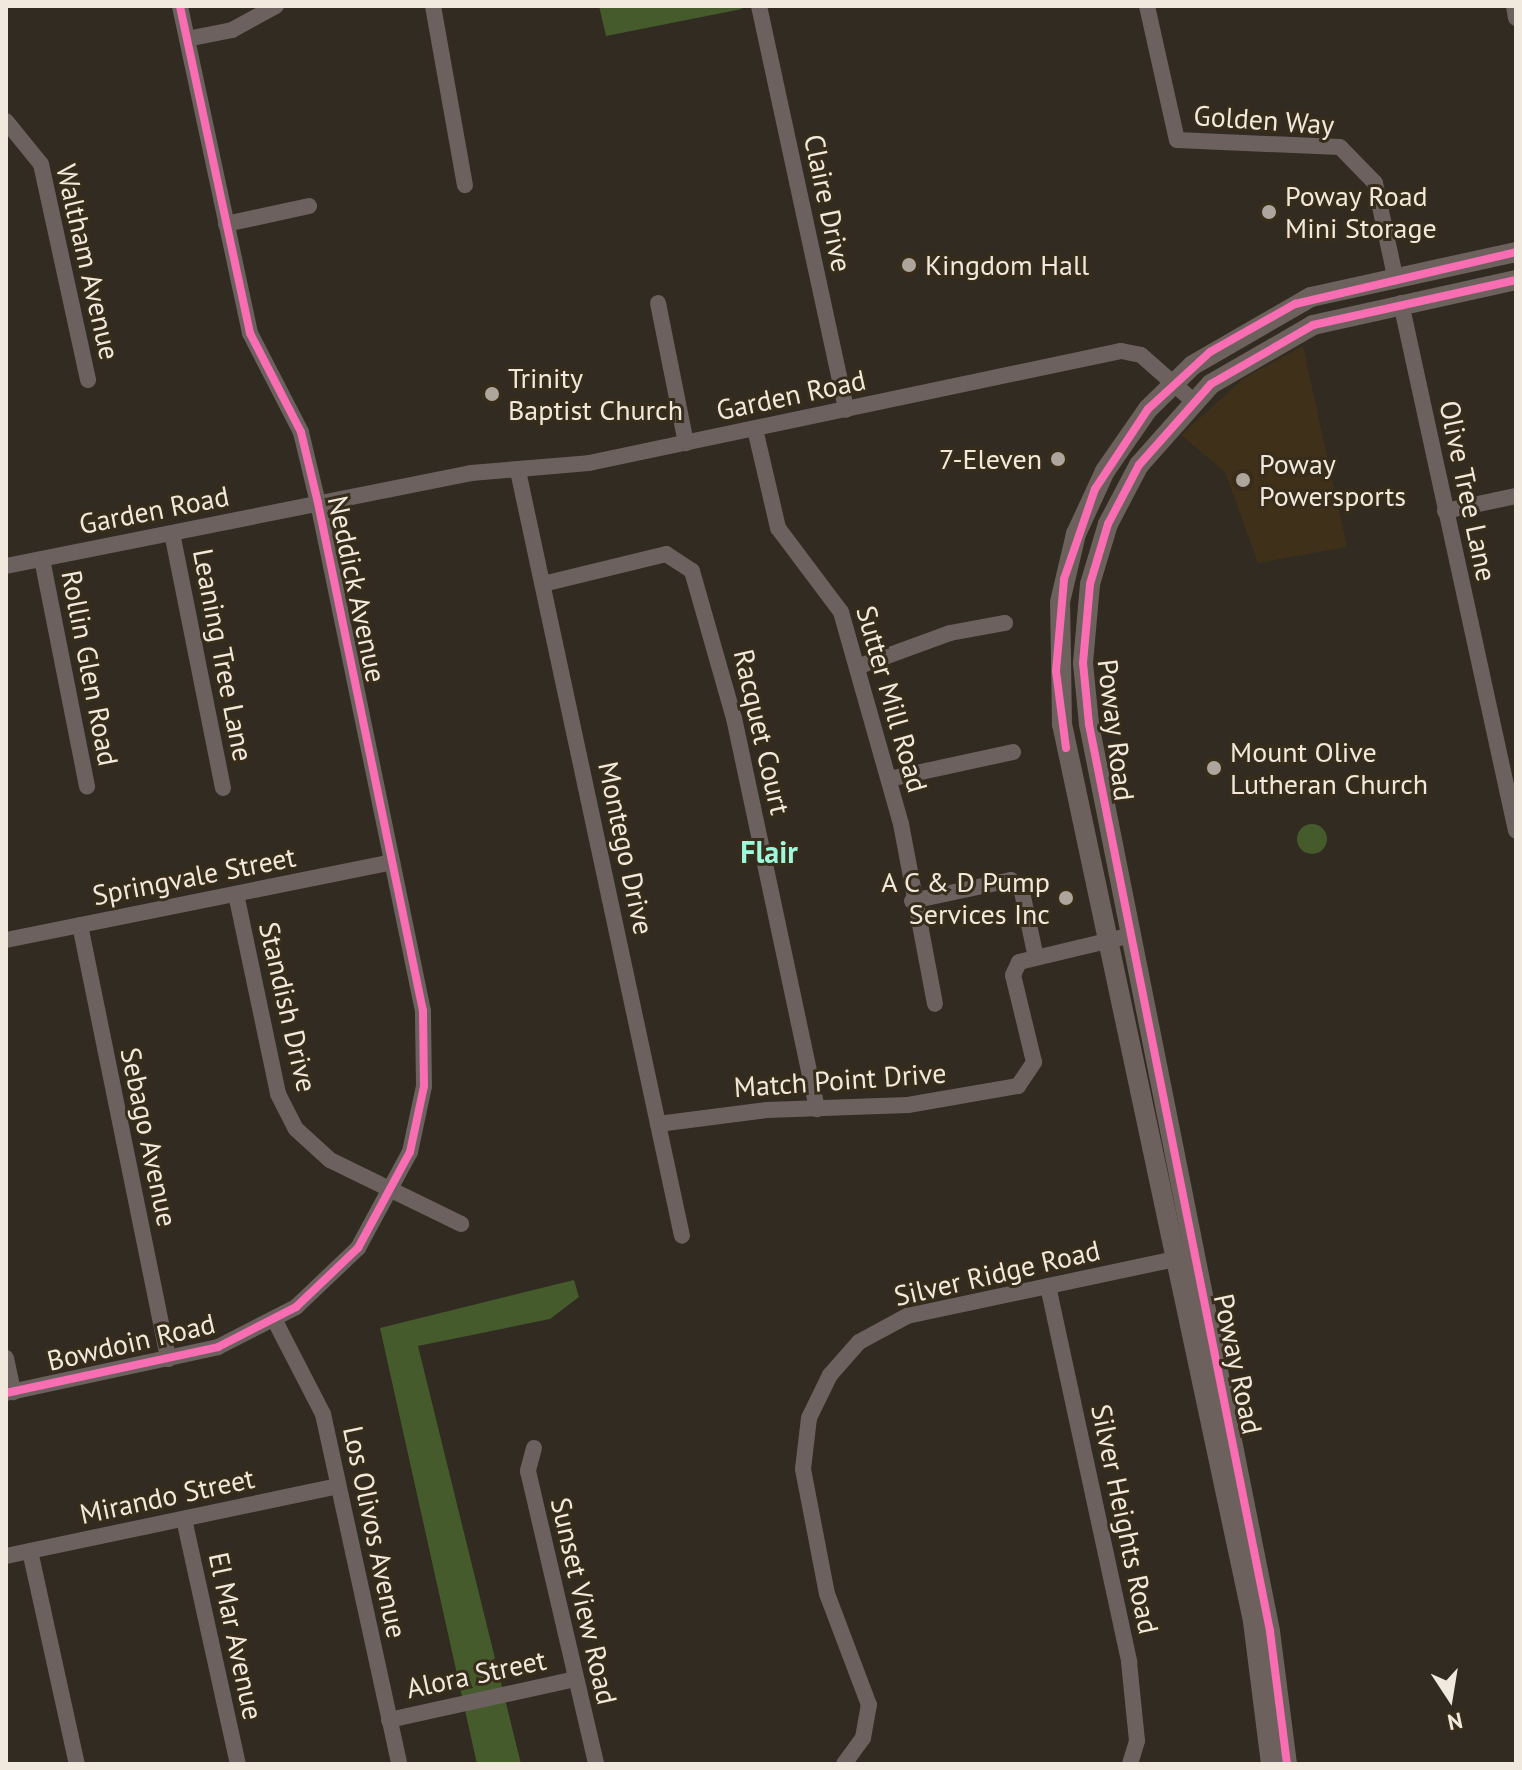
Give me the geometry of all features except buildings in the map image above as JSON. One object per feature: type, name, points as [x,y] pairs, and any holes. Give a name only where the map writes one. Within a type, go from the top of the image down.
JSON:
[{"type":"main road","name":"Poway Road","points":[[1271,1764],[1253,1621],[1184,1258],[1118,938],[1062,724],[1057,622],[1070,555],[1095,489],[1172,384],[1278,311],[1395,276],[1516,252]]},
{"type":"main road","points":[[1401,303],[1412,286],[1516,265]]},
{"type":"main road","points":[[1266,347],[1292,323],[1391,292],[1395,276]]},
{"type":"main road","name":"Poway Road","points":[[1118,938],[1086,702],[1086,614],[1118,502],[1192,400],[1266,347],[1313,325],[1401,303],[1516,280]]},
{"type":"main road","name":"Poway Road","points":[[1184,1258],[1270,1631],[1287,1764]]},
{"type":"street","name":"Neddick Avenue","points":[[180,6],[254,346],[301,432],[392,862],[426,1055],[417,1125],[392,1189]]},
{"type":"street","points":[[187,39],[232,30],[276,6]]},
{"type":"street","points":[[433,6],[465,185]]},
{"type":"street","name":"Claire Drive","points":[[759,6],[846,410]]},
{"type":"street","name":"Golden Way","points":[[1147,6],[1177,140],[1340,147],[1375,183],[1395,276]]},
{"type":"street","points":[[1514,6],[1516,18]]},
{"type":"street","name":"Waltham Avenue","points":[[6,121],[41,164],[88,380]]},
{"type":"street","points":[[226,224],[309,206]]},
{"type":"street","points":[[658,303],[686,443]]},
{"type":"street","name":"Olive Tree Lane","points":[[1401,303],[1516,831]]},
{"type":"street","name":"Garden Road","points":[[6,566],[318,503],[686,443],[1121,351],[1141,355],[1192,400]]},
{"type":"street","name":"Sutter Mill Road","points":[[755,429],[778,528],[836,601],[857,667],[889,779],[935,1004]]},
{"type":"street","name":"Montego Drive","points":[[518,471],[682,1236]]},
{"type":"street","points":[[1445,511],[1516,496]]},
{"type":"street","name":"Leaning Tree Lane","points":[[172,533],[223,788]]},
{"type":"street","name":"Racquet Court","points":[[543,584],[666,554],[692,571],[734,718],[817,1109]]},
{"type":"street","name":"Rollin Glen Road","points":[[42,559],[87,787]]},
{"type":"street","points":[[857,667],[950,633],[1005,623]]},
{"type":"street","points":[[889,779],[1013,752]]},
{"type":"street","name":"Springvale Street","points":[[6,940],[392,862]]},
{"type":"street","points":[[912,901],[1011,880],[1022,892],[1035,953],[1118,938]]},
{"type":"street","name":"Standish Drive","points":[[236,894],[286,1112],[330,1160],[461,1224]]},
{"type":"street","name":"Sebago Avenue","points":[[80,925],[168,1359]]},
{"type":"street","name":"Match Point Drive","points":[[658,1124],[940,1101],[1027,1081],[1034,1062],[1013,975],[1035,953]]},
{"type":"street","name":"Bowdoin Road","points":[[10,1392],[168,1359],[275,1321],[345,1264],[392,1189]]},
{"type":"street","name":"Silver Ridge Road","points":[[844,1764],[863,1738],[869,1705],[827,1594],[806,1494],[803,1448],[812,1407],[848,1352],[885,1326],[1048,1286],[1184,1258]]},
{"type":"street","name":"Silver Heights Road","points":[[1048,1286],[1129,1662],[1137,1741],[1130,1764]]},
{"type":"street","name":"Los Olivos Avenue","points":[[275,1321],[319,1400],[399,1764]]},
{"type":"street","points":[[6,1358],[10,1392]]},
{"type":"street","name":"Sunset View Road","points":[[534,1448],[528,1471],[596,1764]]},
{"type":"street","name":"Mirando Street","points":[[6,1556],[338,1486]]},
{"type":"street","name":"El Mar Avenue","points":[[184,1519],[238,1764]]},
{"type":"street","points":[[30,1551],[77,1764]]},
{"type":"street","name":"Alora Street","points":[[389,1720],[575,1679]]},
{"type":"shaded area","points":[[1303,346],[1347,547],[1258,563],[1225,472],[1181,435],[1244,378]]},
{"type":"green space","points":[[599,6],[741,6],[742,9],[606,36]]},
{"type":"green space","points":[[1312,824],[1323,828],[1327,839],[1323,850],[1312,854],[1301,850],[1297,839],[1301,828]]},
{"type":"green space","points":[[574,1280],[579,1297],[550,1319],[418,1346],[521,1764],[477,1764],[380,1328]]},
{"type":"cycle path","points":[[6,1393],[218,1347],[296,1307],[358,1248],[410,1152],[424,1086],[423,1011],[318,503],[301,432],[250,333],[180,6]]},
{"type":"cycle path","points":[[1066,748],[1056,671],[1064,579],[1095,489],[1148,409],[1210,352],[1295,304],[1516,252]]},
{"type":"cycle path","points":[[1287,1764],[1270,1631],[1089,724],[1083,663],[1090,584],[1108,524],[1139,465],[1211,384],[1313,325],[1516,280]]},
{"type":"place","name":"Poway Road Mini Storage","points":[[1269,212]]},
{"type":"place","name":"Kingdom Hall","points":[[909,265]]},
{"type":"place","name":"Trinity Baptist Church","points":[[492,394]]},
{"type":"place","name":"7-Eleven","points":[[1058,459]]},
{"type":"place","name":"Poway Powersports","points":[[1243,480]]},
{"type":"place","name":"Mount Olive Lutheran Church","points":[[1214,768]]},
{"type":"place","name":"A C & D Pump Services Inc","points":[[1066,898]]},
{"type":"district","name":"Flair","points":[[769,852]]}]
